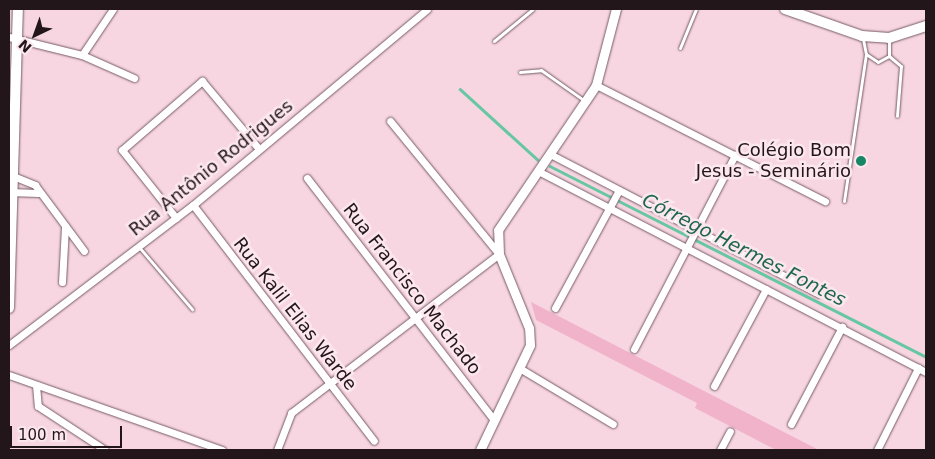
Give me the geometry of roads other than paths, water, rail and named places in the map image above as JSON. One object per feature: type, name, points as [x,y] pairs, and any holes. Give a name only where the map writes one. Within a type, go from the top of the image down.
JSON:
[{"type":"main road","points":[[9,308],[11,192],[13,176],[13,38],[18,9]]},
{"type":"main road","points":[[785,9],[862,36],[889,38],[926,27]]},
{"type":"street","points":[[82,55],[113,9]]},
{"type":"street","name":"Rua Antônio Rodrigues","points":[[9,345],[193,205],[427,9]]},
{"type":"street","points":[[499,254],[500,224],[596,85],[616,9]]},
{"type":"street","points":[[13,38],[82,55],[134,78]]},
{"type":"street","points":[[176,218],[122,150],[202,82],[259,149]]},
{"type":"street","points":[[596,85],[825,201]]},
{"type":"street","points":[[390,121],[499,254],[531,336],[521,369],[493,419],[480,450]]},
{"type":"street","points":[[550,154],[819,294]]},
{"type":"street","points":[[634,349],[689,249],[735,155]]},
{"type":"street","points":[[538,171],[926,372]]},
{"type":"street","points":[[13,176],[29,179],[84,251]]},
{"type":"street","name":"Rua Francisco Machado","points":[[307,178],[493,419]]},
{"type":"street","points":[[555,308],[620,190]]},
{"type":"street","points":[[11,192],[38,193]]},
{"type":"street","name":"Rua Kalil Elias Warde","points":[[193,205],[374,442]]},
{"type":"street","points":[[62,282],[66,226]]},
{"type":"street","points":[[277,450],[291,413],[499,254]]},
{"type":"street","points":[[714,386],[766,289]]},
{"type":"street","points":[[792,424],[842,328]]},
{"type":"street","points":[[877,450],[918,368]]},
{"type":"street","points":[[521,369],[613,424]]},
{"type":"street","points":[[9,376],[222,450]]},
{"type":"street","points":[[36,385],[38,406],[105,450]]},
{"type":"street","points":[[720,450],[730,431]]},
{"type":"lane","points":[[494,41],[533,9]]},
{"type":"lane","points":[[680,48],[696,9]]},
{"type":"lane","points":[[844,201],[866,54],[862,36]]},
{"type":"lane","points":[[889,38],[889,56]]},
{"type":"lane","points":[[866,54],[878,62],[889,56]]},
{"type":"lane","points":[[889,56],[901,66],[897,116]]},
{"type":"lane","points":[[520,72],[541,70],[585,102]]},
{"type":"lane","points":[[138,246],[192,309]]},
{"type":"waterway","points":[[460,89],[538,160]]},
{"type":"waterway","name":"Córrego Hermes Fontes","points":[[550,166],[926,357]]},
{"type":"place","name":"Colégio Bom Jesus - Seminário","points":[[861,161]]}]
